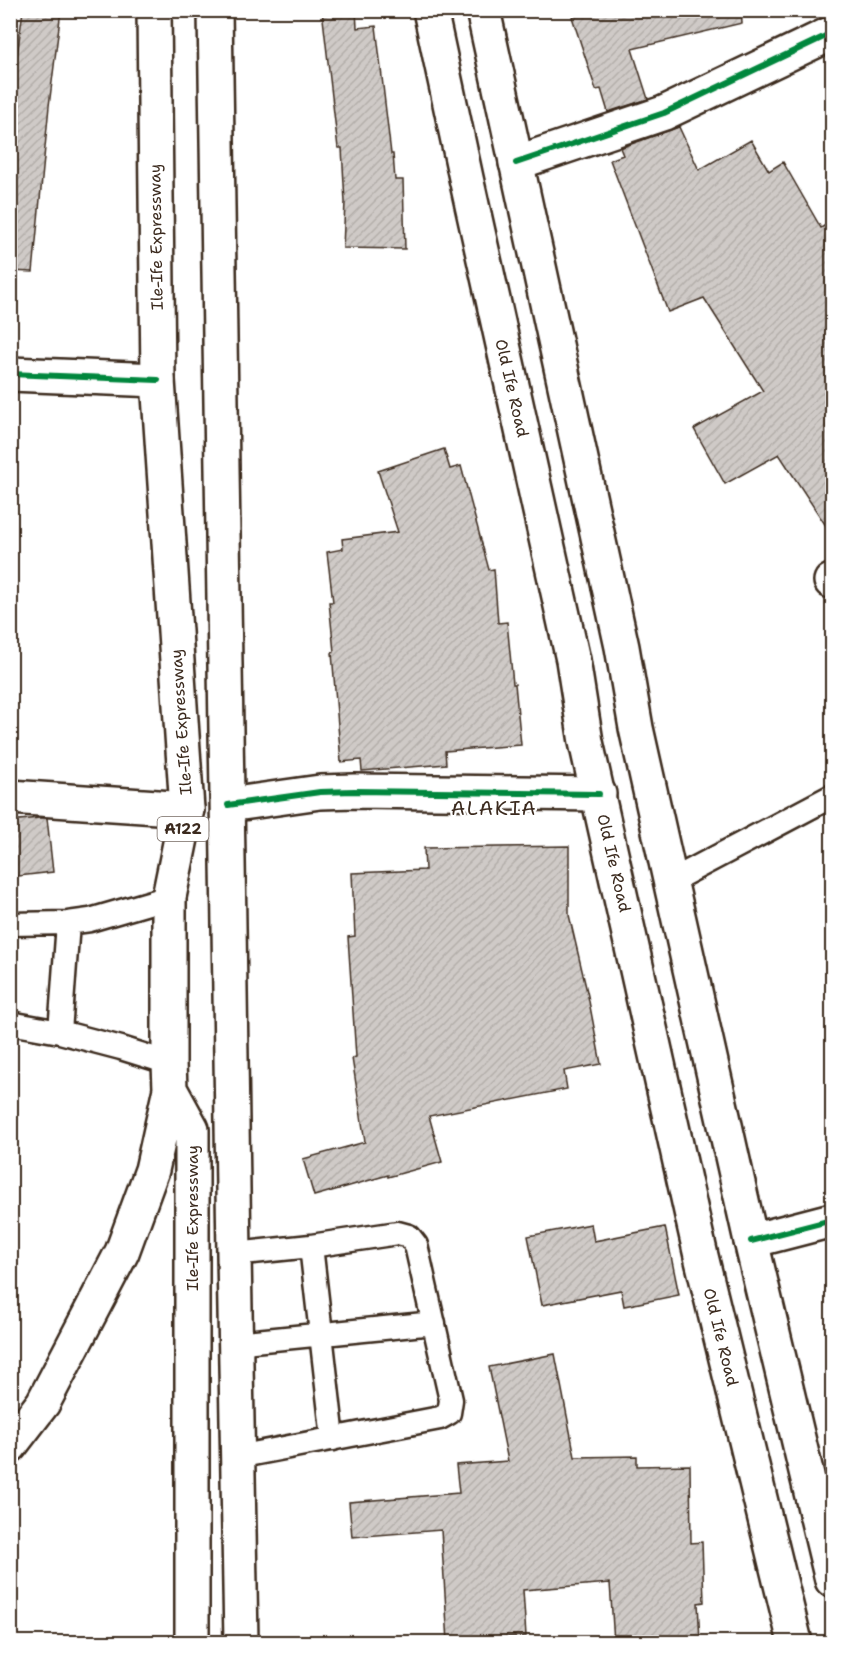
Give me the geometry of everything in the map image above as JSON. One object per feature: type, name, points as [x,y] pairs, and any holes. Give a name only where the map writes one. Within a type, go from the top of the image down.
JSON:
[{"type":"main road","name":"Ile-Ife Expressway","points":[[154,10],[158,380],[187,810],[169,897],[170,1076],[192,1129],[192,1642]]},
{"type":"main road","name":"A122","points":[[215,10],[241,1642]]},
{"type":"main road","name":"Old Ife Road","points":[[430,10],[573,660],[586,742],[701,1256],[795,1642]]},
{"type":"main road","points":[[483,10],[622,647],[636,728],[751,1241],[832,1580]]},
{"type":"main road","points":[[516,163],[664,113],[832,33]]},
{"type":"main road","points":[[10,374],[158,380]]},
{"type":"main road","points":[[573,660],[622,647]]},
{"type":"main road","points":[[228,805],[320,792],[599,794]]},
{"type":"main road","points":[[10,797],[187,810]]},
{"type":"main road","points":[[10,1446],[43,1403],[122,1252],[159,1145],[170,1076]]},
{"type":"main road","points":[[751,1241],[832,1220]]},
{"type":"lane","points":[[671,881],[832,796]]},
{"type":"lane","points":[[10,924],[68,923],[90,920],[169,897]]},
{"type":"lane","points":[[60,1032],[68,923]]},
{"type":"lane","points":[[10,1023],[60,1032],[121,1048],[170,1076]]},
{"type":"lane","points":[[234,1254],[311,1246],[398,1233],[409,1236],[416,1245],[452,1400],[449,1413],[440,1418],[237,1457]]},
{"type":"lane","points":[[311,1246],[333,1439]]},
{"type":"lane","points":[[235,1343],[434,1323]]},
{"type":"building","points":[[23,10],[61,10],[33,272],[10,271],[10,110]]},
{"type":"building","points":[[322,10],[356,10],[357,28],[376,26],[395,180],[403,180],[405,249],[343,248],[345,202],[342,148],[338,148]]},
{"type":"building","points":[[591,10],[741,10],[742,23],[632,49],[648,99],[608,112],[601,89],[596,90],[572,17]]},
{"type":"building","points":[[679,127],[699,170],[751,140],[769,171],[783,162],[821,228],[832,221],[832,535],[779,454],[725,484],[694,429],[763,391],[704,298],[668,312],[610,160],[623,155],[620,148]]},
{"type":"building","points":[[444,449],[450,469],[461,466],[489,570],[494,569],[498,623],[507,622],[521,745],[445,751],[446,764],[362,771],[361,760],[341,762],[329,602],[333,602],[327,552],[343,549],[342,539],[398,532],[378,471]]},
{"type":"building","points":[[47,818],[53,872],[10,877],[10,821]]},
{"type":"building","points":[[569,846],[569,915],[601,1064],[564,1071],[567,1089],[429,1116],[442,1162],[314,1196],[303,1159],[365,1142],[352,1058],[356,1057],[348,937],[355,936],[352,873],[425,870],[424,848]]},
{"type":"building","points":[[591,1224],[594,1241],[665,1227],[679,1295],[624,1306],[621,1290],[542,1305],[528,1236]]},
{"type":"building","points":[[555,1354],[575,1457],[637,1456],[637,1466],[690,1465],[691,1543],[702,1542],[704,1602],[698,1603],[700,1642],[614,1642],[610,1583],[523,1590],[526,1636],[504,1637],[504,1642],[448,1642],[441,1530],[352,1537],[349,1502],[459,1493],[456,1465],[508,1461],[489,1367]]},
{"type":"cycle path","points":[[516,163],[664,113],[832,33]]},
{"type":"cycle path","points":[[10,374],[158,380]]},
{"type":"cycle path","points":[[228,805],[320,792],[599,794]]},
{"type":"cycle path","points":[[751,1241],[832,1220]]},
{"type":"district","name":"ALAKIA","points":[[494,808]]}]
